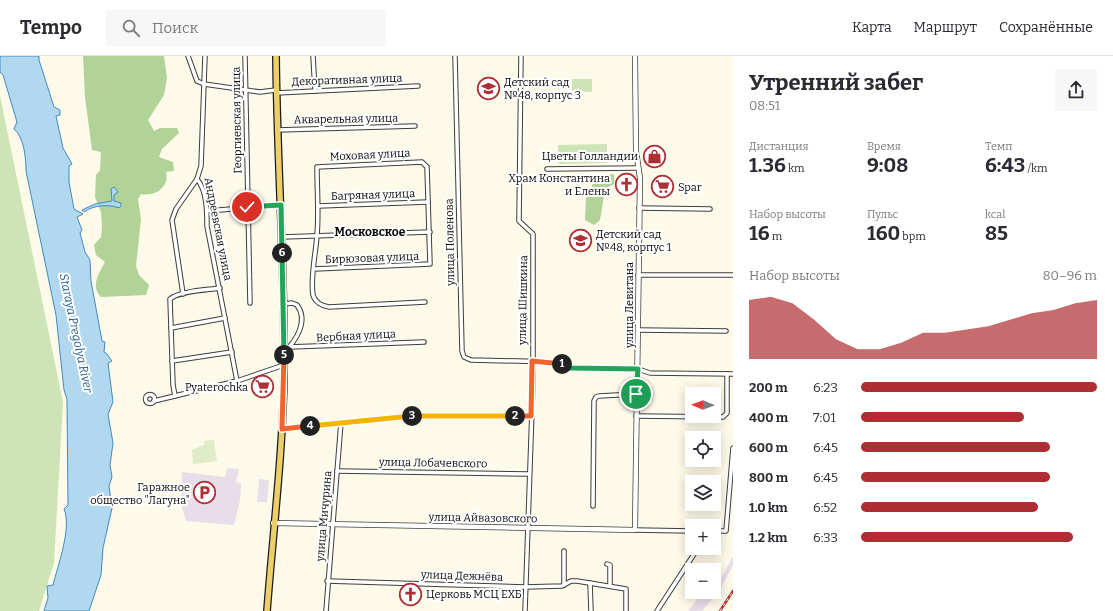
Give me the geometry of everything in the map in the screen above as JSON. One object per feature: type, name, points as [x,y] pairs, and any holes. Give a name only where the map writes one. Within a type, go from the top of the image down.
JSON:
[{"type":"main road","points":[[267,611],[273,523],[282,429],[284,365],[284,304],[277,130],[276,56]]},
{"type":"street","points":[[188,56],[197,81],[204,84]]},
{"type":"street","name":"Андреевская улица","points":[[205,56],[200,166],[197,179],[202,185],[207,211],[207,226],[237,381]]},
{"type":"street","name":"Георгиевская улица","points":[[245,56],[250,303]]},
{"type":"street","points":[[313,56],[315,91]]},
{"type":"street","name":"улица Поленова","points":[[455,56],[462,354],[467,360],[557,362],[570,368],[638,369],[650,372],[733,374]]},
{"type":"street","name":"улица Шишкина","points":[[521,56],[519,221],[533,234],[531,416],[525,611]]},
{"type":"street","name":"улица Левитана","points":[[635,56],[638,168],[640,178],[635,530]]},
{"type":"street","name":"Декоративная улица","points":[[204,84],[260,92],[418,86]]},
{"type":"street","name":"Акварельная улица","points":[[277,130],[415,126]]},
{"type":"street","name":"Моховая улица","points":[[425,302],[324,306],[314,296],[318,206],[316,167],[422,162],[427,167],[430,264]]},
{"type":"street","points":[[547,169],[638,168]]},
{"type":"street","points":[[183,294],[172,220],[176,208],[197,179]]},
{"type":"street","name":"Багряная улица","points":[[318,206],[428,202]]},
{"type":"street","points":[[207,211],[281,205]]},
{"type":"street","points":[[639,208],[710,209]]},
{"type":"street","points":[[282,237],[430,232]]},
{"type":"street","name":"Бирюзовая улица","points":[[314,269],[430,264]]},
{"type":"street","points":[[638,275],[733,275]]},
{"type":"street","points":[[175,396],[170,299],[173,296],[220,288]]},
{"type":"street","points":[[284,304],[292,303],[300,309],[302,325],[300,332],[284,352]]},
{"type":"street","points":[[171,328],[225,318]]},
{"type":"street","points":[[638,330],[726,331]]},
{"type":"street","name":"Вербная улица","points":[[289,347],[424,342]]},
{"type":"street","points":[[172,361],[232,352]]},
{"type":"street","points":[[154,401],[237,381],[284,365]]},
{"type":"street","points":[[636,416],[723,417],[727,413],[727,374]]},
{"type":"street","points":[[593,506],[594,401],[596,397],[599,396],[636,394]]},
{"type":"street","points":[[282,429],[341,422],[418,416],[531,416]]},
{"type":"street","name":"улица Мичурина","points":[[326,611],[327,581],[341,422]]},
{"type":"street","points":[[721,532],[726,532],[732,450]]},
{"type":"street","name":"улица Лобачевского","points":[[337,471],[529,474]]},
{"type":"street","name":"улица Айвазовского","points":[[273,523],[685,531]]},
{"type":"street","points":[[564,551],[564,585]]},
{"type":"street","points":[[657,611],[693,555]]},
{"type":"street","points":[[607,564],[610,565],[610,586]]},
{"type":"street","name":"улица Дежнёва","points":[[327,581],[525,587],[564,585],[571,581],[626,589],[626,611]]},
{"type":"street","points":[[590,583],[591,611]]},
{"type":"shaded area","points":[[227,468],[239,469],[236,482],[241,483],[240,500],[234,525],[186,521],[181,504],[182,472],[225,477]]},
{"type":"shaded area","points":[[259,479],[269,480],[267,502],[257,502]]},
{"type":"shaded area","points":[[733,556],[733,565],[721,588],[721,579]]},
{"type":"shaded area","points":[[697,599],[712,599],[702,611],[688,611]]},
{"type":"green space","points":[[83,56],[164,56],[167,78],[164,95],[148,120],[154,131],[160,128],[177,128],[179,133],[162,149],[159,157],[173,162],[174,171],[166,172],[166,182],[160,190],[151,194],[141,194],[138,199],[141,219],[136,266],[139,275],[149,285],[146,295],[101,297],[96,288],[100,271],[105,262],[96,255],[94,245],[101,237],[102,227],[101,212],[95,197],[96,175],[100,170],[101,152],[92,150],[85,97]]},
{"type":"green space","points":[[572,79],[592,79],[592,92],[572,91]]},
{"type":"green space","points":[[0,96],[63,402],[54,563],[39,611],[0,611]]},
{"type":"green space","points":[[607,144],[607,163],[559,164],[558,145]]},
{"type":"green space","points":[[614,174],[614,184],[608,187],[604,196],[600,220],[594,225],[585,220],[586,198],[591,191],[594,177]]},
{"type":"green space","points":[[214,440],[217,461],[193,464],[192,450],[204,445],[204,441]]},
{"type":"water","name":"Staraya Pregolya River","points":[[0,56],[39,56],[54,107],[60,110],[60,115],[56,116],[63,148],[72,164],[69,166],[69,182],[74,209],[83,214],[77,217],[82,230],[80,233],[85,252],[90,260],[91,281],[102,341],[105,342],[104,352],[112,361],[108,363],[113,402],[108,414],[113,443],[110,465],[112,477],[109,486],[112,508],[103,548],[101,575],[89,611],[44,611],[48,598],[47,586],[53,585],[65,536],[66,517],[64,509],[68,505],[67,399],[64,390],[56,315],[26,171],[24,148],[20,137],[14,129],[17,122],[3,75],[0,72]]},
{"type":"water","points":[[114,187],[118,192],[114,195],[114,201],[121,203],[119,208],[101,206],[84,212],[82,210],[95,204],[112,201],[111,189]]},
{"type":"railway","points":[[720,611],[733,591]]},
{"type":"place","name":"Детский сад №48, корпус 3","points":[[488,88]]},
{"type":"place","name":"Цветы Голландии","points":[[654,156]]},
{"type":"place","name":"Храм Константина и Елены","points":[[626,184]]},
{"type":"place","name":"Spar","points":[[662,187]]},
{"type":"place","name":"Детский сад №48, корпус 1","points":[[581,240]]},
{"type":"place","name":"Pyaterochka","points":[[263,387]]},
{"type":"place","name":"Гаражное общество \"Лагуна\"","points":[[205,493]]},
{"type":"place","name":"Церковь МСЦ ЕХБ","points":[[410,594]]},
{"type":"district","name":"Московское","points":[[370,232]]},
{"type":"route","points":[[247,207],[281,205],[284,352],[282,429],[403,416],[531,416],[532,361],[560,362],[570,368],[638,369],[636,394]]}]
